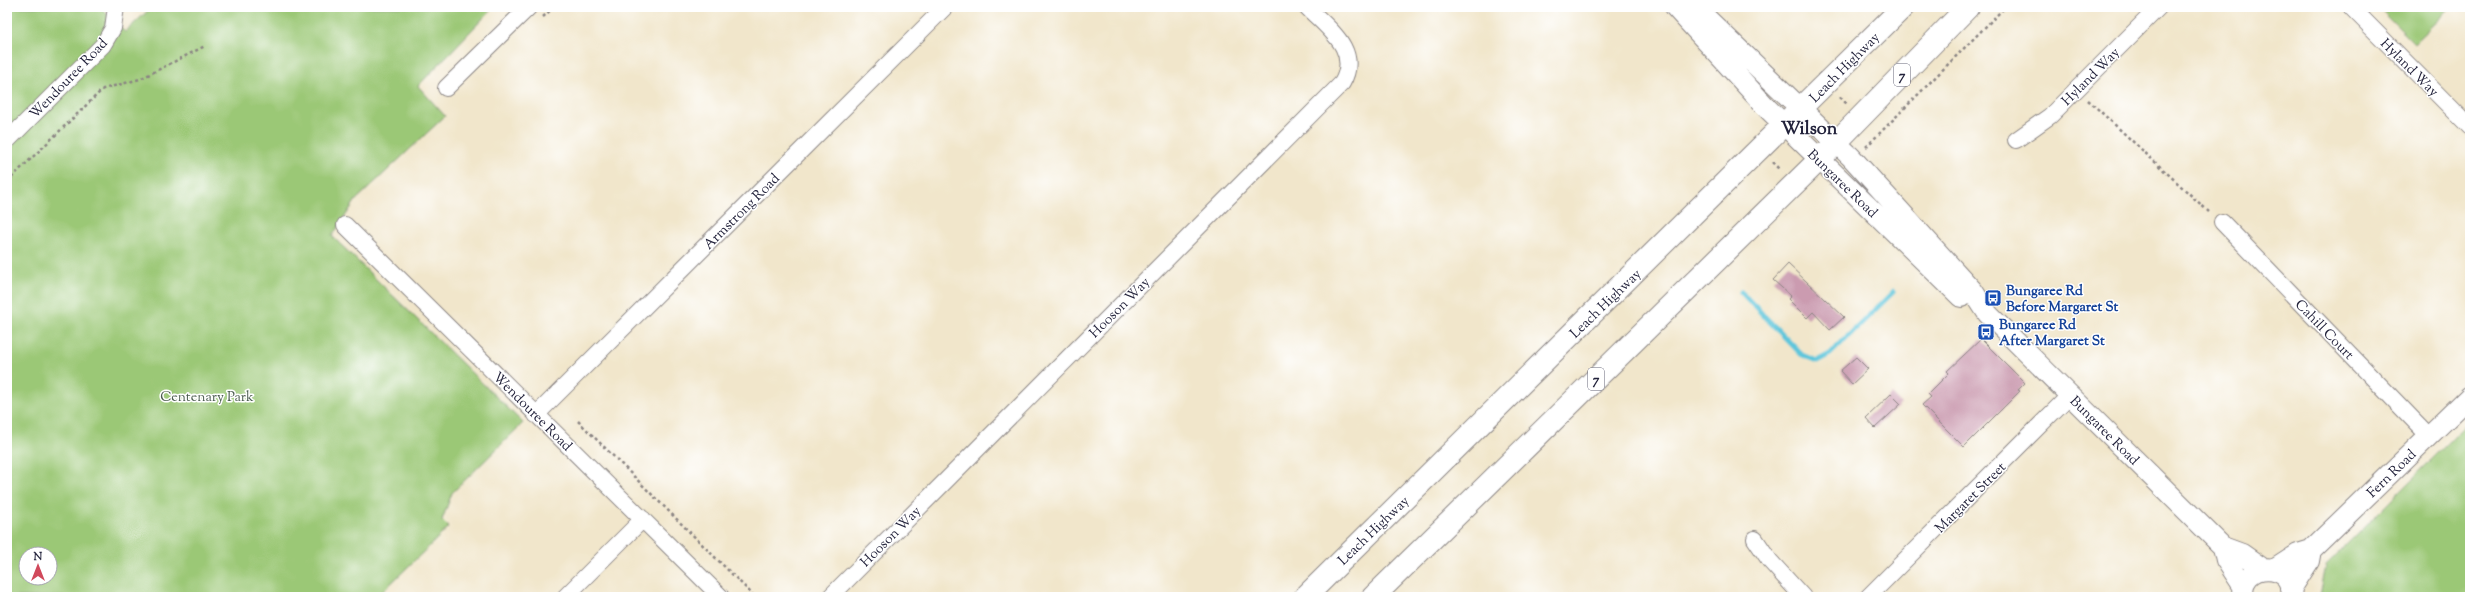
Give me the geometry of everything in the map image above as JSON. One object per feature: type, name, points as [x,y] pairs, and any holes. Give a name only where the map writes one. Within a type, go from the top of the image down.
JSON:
[{"type":"highway","name":"Leach Highway","points":[[1305,597],[1785,126],[1903,7]]},
{"type":"highway","name":"7","points":[[1373,597],[1795,184],[1968,7]]},
{"type":"street","name":"Wendouree Road","points":[[7,142],[103,45],[114,28],[116,7]]},
{"type":"street","points":[[446,88],[529,7]]},
{"type":"street","name":"Armstrong Road","points":[[536,415],[945,7]]},
{"type":"street","name":"Hooson Way","points":[[830,597],[1342,83],[1348,74],[1349,63],[1343,47],[1307,7]]},
{"type":"street","name":"Bungaree Road","points":[[1675,7],[1785,126],[1819,160],[1965,301],[1988,314]]},
{"type":"street","name":"Bungaree Road","points":[[1695,7],[1802,109],[1895,203],[1950,267],[1973,290],[1988,314],[2222,547],[2242,554],[2286,577],[2291,593]]},
{"type":"street","name":"Hyland Way","points":[[2016,140],[2050,116],[2159,7]]},
{"type":"street","name":"Hyland Way","points":[[2351,7],[2470,127]]},
{"type":"street","name":"Cahill Court","points":[[2222,222],[2429,436]]},
{"type":"street","name":"Wendouree Road","points":[[345,225],[721,597]]},
{"type":"street","name":"Margaret Street","points":[[1868,597],[2070,395]]},
{"type":"street","name":"Fern Road","points":[[2244,592],[2250,575],[2269,569],[2298,554],[2311,550],[2470,396]]},
{"type":"street","points":[[565,597],[643,519]]},
{"type":"street","points":[[1755,539],[1770,561],[1803,597]]},
{"type":"street","name":"Bungaree Road","points":[[2222,547],[2226,560],[2244,592]]},
{"type":"street","name":"Fern Road","points":[[2291,593],[2309,561],[2311,550]]},
{"type":"path","points":[[1864,149],[2005,7]]},
{"type":"path","points":[[7,182],[103,89],[140,79],[205,46]]},
{"type":"path","points":[[1827,84],[1878,134]]},
{"type":"path","points":[[2077,89],[2204,209],[2222,222]]},
{"type":"path","points":[[1760,150],[1795,184]]},
{"type":"path","points":[[578,421],[755,597]]},
{"type":"green space","name":"Centenary Park","points":[[7,7],[100,7],[125,32],[152,7],[494,7],[418,86],[445,116],[356,200],[332,236],[523,423],[452,493],[442,520],[449,527],[377,597],[7,597]]},
{"type":"green space","points":[[2378,7],[2451,7],[2414,43]]},
{"type":"green space","points":[[2470,421],[2470,597],[2320,597],[2326,565]]},
{"type":"building","points":[[1788,264],[1844,317],[1830,330],[1813,312],[1807,318],[1788,299],[1791,296],[1773,280]]},
{"type":"building","points":[[1981,339],[2025,383],[2018,390],[2020,391],[1964,447],[1922,405],[1931,397],[1928,394],[1949,373],[1947,371]]},
{"type":"building","points":[[1856,357],[1868,369],[1852,384],[1840,371]]},
{"type":"building","points":[[1891,394],[1901,404],[1875,428],[1866,418]]},
{"type":"waterway","points":[[1741,292],[1802,355],[1817,361],[1830,354],[1893,292]]},
{"type":"place","name":"Bungaree Rd Before Margaret St","points":[[1993,298]]},
{"type":"place","name":"Bungaree Rd After Margaret St","points":[[1986,332]]},
{"type":"district","name":"Wilson","points":[[1809,128]]}]
